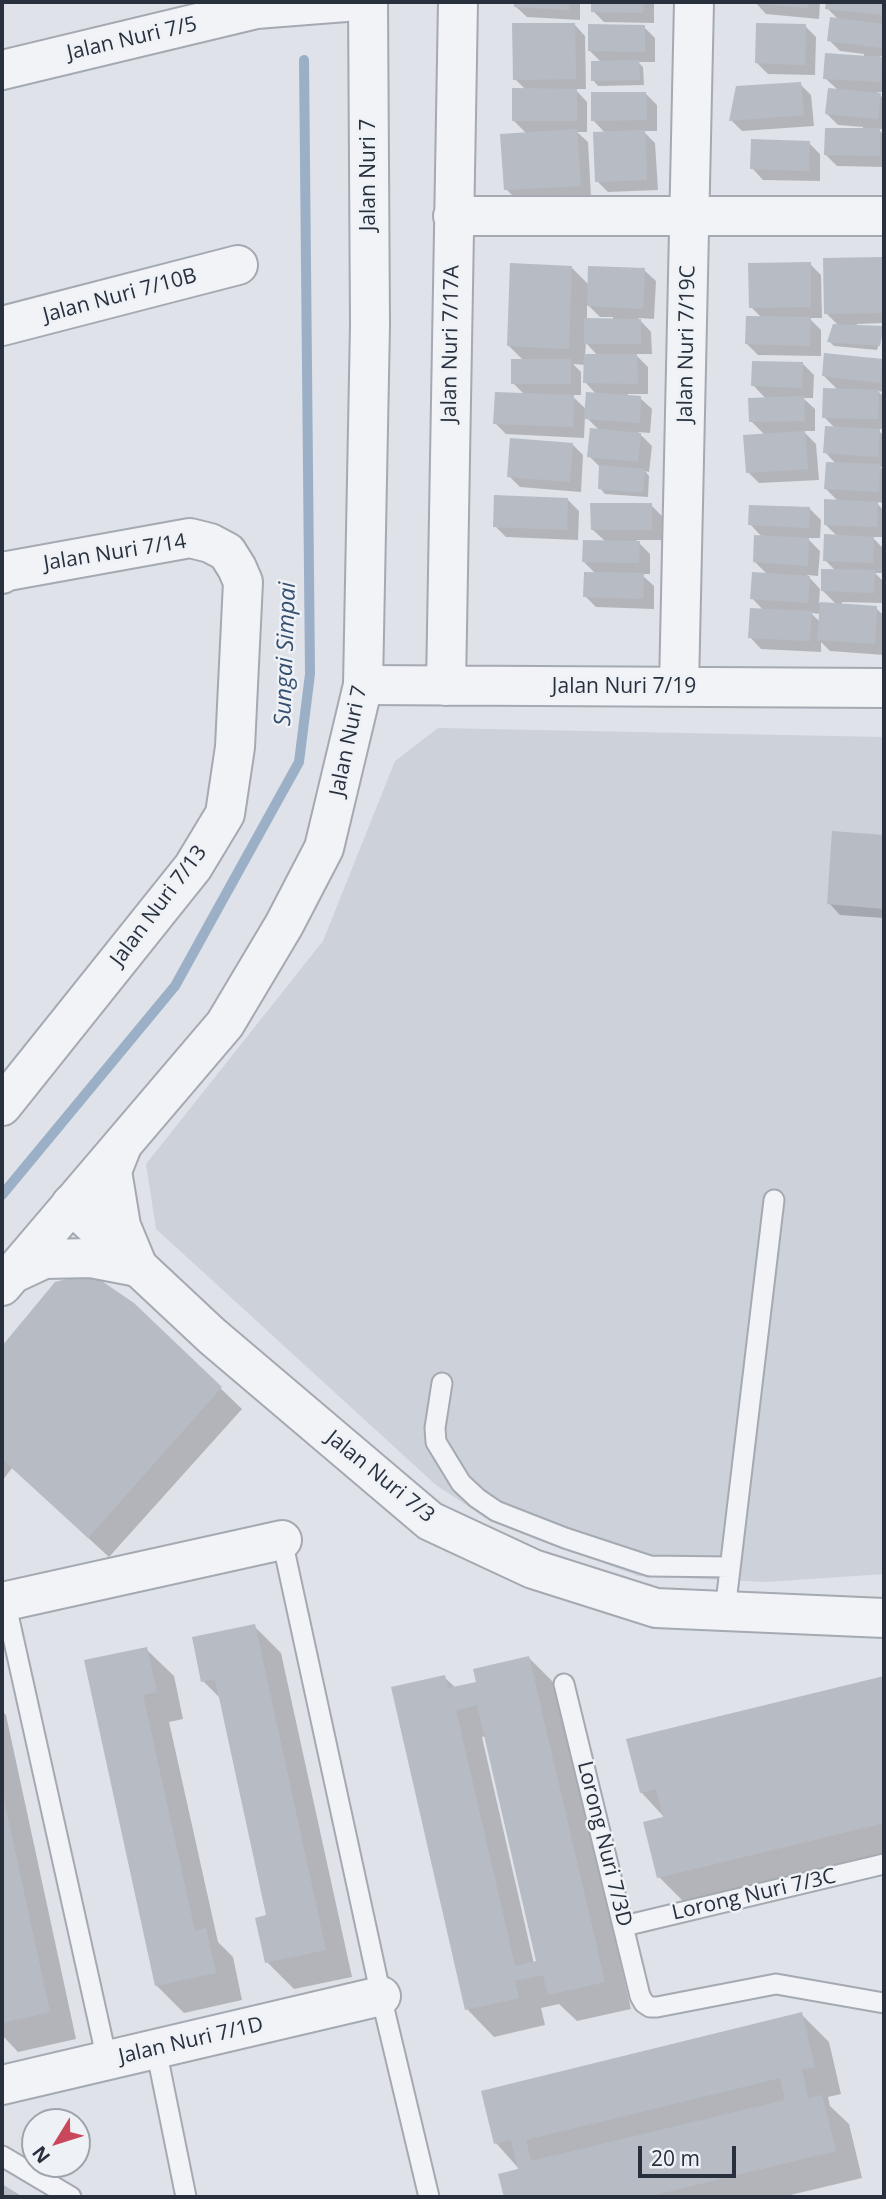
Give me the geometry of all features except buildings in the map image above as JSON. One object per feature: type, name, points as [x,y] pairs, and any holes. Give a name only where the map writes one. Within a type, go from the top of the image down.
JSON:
[{"type":"street","name":"Jalan Nuri 7/5","points":[[2,70],[256,9],[346,2]]},
{"type":"street","name":"Jalan Nuri 7","points":[[7,1280],[225,1024],[296,903],[324,848],[363,685],[370,325],[368,2]]},
{"type":"street","name":"Jalan Nuri 7/17A","points":[[446,686],[458,2]]},
{"type":"street","name":"Jalan Nuri 7/19C","points":[[679,687],[694,2]]},
{"type":"street","points":[[453,216],[884,216]]},
{"type":"street","name":"Jalan Nuri 7/10B","points":[[2,326],[237,265]]},
{"type":"street","name":"Jalan Nuri 7/14","points":[[2,573],[190,538],[210,542],[227,552]]},
{"type":"street","name":"Jalan Nuri 7/13","points":[[2,1106],[193,867],[225,814],[235,747],[243,582],[227,552]]},
{"type":"street","name":"Jalan Nuri 7/19","points":[[363,685],[884,688]]},
{"type":"street","points":[[122,1146],[112,1171],[121,1226],[138,1266]]},
{"type":"street","name":"Jalan Nuri 7/3","points":[[71,1204],[212,1336],[430,1521],[533,1569],[656,1608],[884,1618]]},
{"type":"street","points":[[7,1280],[44,1259],[91,1258],[138,1266]]},
{"type":"street","points":[[3,1601],[282,1539]]},
{"type":"street","name":"Jalan Nuri 7/1D","points":[[2,2085],[381,1996]]},
{"type":"lane","points":[[725,1611],[774,1200]]},
{"type":"lane","points":[[442,1383],[435,1428],[436,1442],[461,1483],[496,1511],[565,1538],[650,1566],[730,1567]]},
{"type":"lane","points":[[282,1539],[381,1996],[429,2197]]},
{"type":"lane","points":[[3,1601],[107,2060]]},
{"type":"lane","name":"Lorong Nuri 7/3D","points":[[564,1684],[640,1996],[644,2003],[657,2007],[776,1984],[884,2003]]},
{"type":"lane","name":"Lorong Nuri 7/3C","points":[[624,1926],[884,1864]]},
{"type":"lane","points":[[156,2049],[186,2197]]},
{"type":"lane","points":[[2,2156],[71,2197]]},
{"type":"shaded area","points":[[438,728],[884,737],[884,1574],[766,1582],[638,1576],[489,1520],[436,1485],[156,1229],[146,1164],[323,941],[395,761]]},
{"type":"waterway","name":"Sungai Simpai","points":[[2,1195],[175,986],[299,762],[310,674],[304,60]]}]
